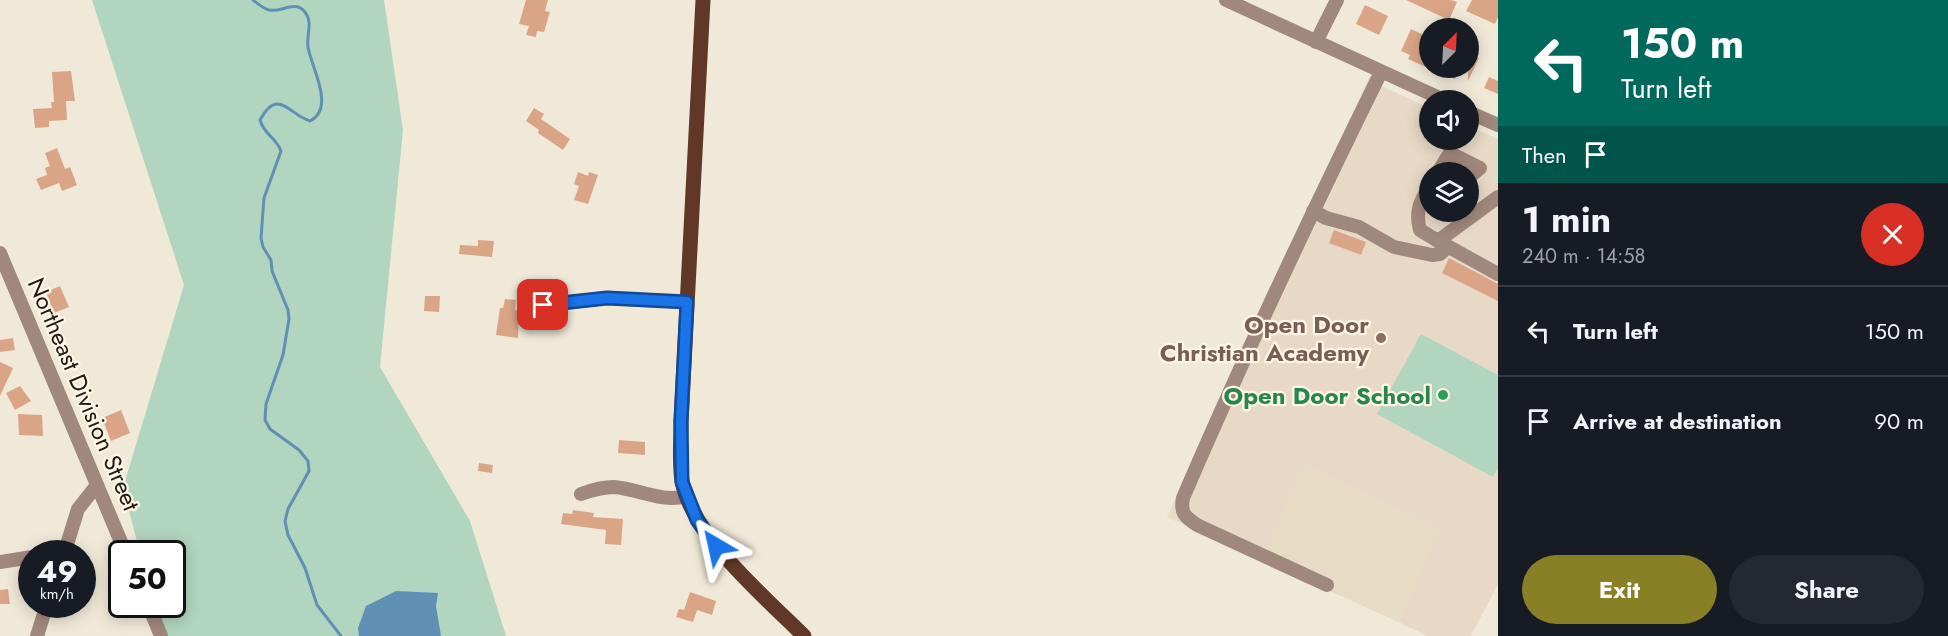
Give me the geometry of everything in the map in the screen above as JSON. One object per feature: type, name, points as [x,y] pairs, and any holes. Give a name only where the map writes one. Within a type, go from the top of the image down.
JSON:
[{"type":"main road","points":[[704,0],[681,421],[681,464],[686,496],[697,520],[710,539],[804,636]]},
{"type":"street","points":[[1226,0],[1422,90]]},
{"type":"street","points":[[1316,42],[1337,0]]},
{"type":"street","points":[[1328,585],[1197,525],[1185,516],[1181,509],[1183,498],[1216,420],[1312,211],[1381,72]]},
{"type":"street","points":[[1479,117],[1498,125]]},
{"type":"street","points":[[1444,162],[1450,153],[1468,162]]},
{"type":"street","points":[[1312,211],[1326,218],[1359,227],[1394,247],[1432,255],[1440,254],[1443,244],[1498,197]]},
{"type":"street","points":[[1419,205],[1420,230],[1498,274]]},
{"type":"street","name":"Northeast Division Street","points":[[0,253],[120,540]]},
{"type":"street","points":[[543,305],[607,298],[687,302]]},
{"type":"street","points":[[66,540],[78,509],[97,485]]},
{"type":"street","points":[[581,494],[598,488],[616,488],[668,499],[686,496]]},
{"type":"street","points":[[0,562],[18,559]]},
{"type":"street","points":[[37,636],[43,618]]},
{"type":"street","points":[[154,618],[161,636]]},
{"type":"shaded area","points":[[1369,77],[1381,82],[1186,510],[1303,465],[1441,528],[1398,622],[1167,517]]},
{"type":"shaded area","name":"Open Door Christian Academy","points":[[1380,85],[1419,103],[1419,150],[1479,150],[1479,130],[1498,139],[1498,584],[1471,636],[1428,636],[1398,622],[1440,528],[1303,465],[1267,547],[1185,510]]},
{"type":"green space","points":[[92,0],[384,0],[403,130],[380,367],[470,521],[506,636],[161,636],[156,618],[186,618],[186,540],[137,540],[123,488],[184,285]]},
{"type":"green space","name":"Open Door School","points":[[1421,334],[1498,375],[1498,468],[1493,477],[1377,414]]},
{"type":"water","points":[[396,591],[438,593],[436,606],[441,636],[359,636],[358,628],[366,606]]},
{"type":"building","points":[[526,0],[548,0],[545,11],[550,12],[544,32],[537,31],[536,37],[526,35],[529,26],[519,24]]},
{"type":"building","points":[[1406,0],[1457,2],[1450,18],[1445,18]]},
{"type":"building","points":[[1472,0],[1498,0],[1498,17],[1495,24],[1466,11]]},
{"type":"building","points":[[1365,5],[1388,16],[1379,35],[1356,24]]},
{"type":"building","points":[[1411,29],[1419,33],[1419,64],[1408,59],[1410,55],[1401,51]]},
{"type":"building","points":[[71,71],[75,101],[66,101],[67,120],[49,121],[49,127],[35,128],[33,109],[52,108],[51,102],[54,102],[52,72]]},
{"type":"building","points":[[1489,77],[1498,81],[1498,94],[1484,88]]},
{"type":"building","points":[[534,108],[544,114],[541,119],[570,139],[563,150],[538,133],[539,130],[526,121]]},
{"type":"building","points":[[57,148],[65,169],[70,167],[77,185],[62,191],[59,183],[41,190],[36,179],[47,175],[45,168],[50,166],[45,153]]},
{"type":"building","points":[[578,172],[588,176],[589,172],[598,175],[588,204],[574,200],[579,186],[574,184]]},
{"type":"building","points":[[1334,230],[1366,242],[1361,255],[1329,243]]},
{"type":"building","points":[[478,240],[494,241],[492,257],[459,254],[460,245],[478,246]]},
{"type":"building","points":[[1449,258],[1498,284],[1498,301],[1442,273]]},
{"type":"building","points":[[60,286],[69,307],[54,313],[46,292]]},
{"type":"building","points":[[425,296],[440,296],[439,312],[424,311]]},
{"type":"building","points":[[505,299],[516,300],[515,310],[519,311],[518,338],[496,335],[500,308],[503,308]]},
{"type":"building","points":[[13,338],[15,350],[0,352],[0,340]]},
{"type":"building","points":[[0,362],[13,368],[0,396]]},
{"type":"building","points":[[20,386],[31,401],[15,410],[6,393]]},
{"type":"building","points":[[121,410],[130,433],[111,441],[102,418]]},
{"type":"building","points":[[18,414],[42,415],[43,436],[19,435]]},
{"type":"building","points":[[619,440],[645,442],[645,455],[618,453]]},
{"type":"building","points":[[479,463],[493,465],[492,473],[478,471]]},
{"type":"building","points":[[573,510],[594,513],[593,517],[623,519],[621,545],[605,544],[606,530],[561,524],[563,513],[572,514]]},
{"type":"building","points":[[8,589],[10,604],[0,604],[0,590]]},
{"type":"building","points":[[690,592],[716,601],[712,615],[697,610],[693,622],[676,617],[679,609],[684,610]]},
{"type":"waterway","points":[[253,0],[269,10],[296,7],[307,15],[309,19],[308,47],[322,97],[318,115],[310,121],[278,104],[266,110],[260,120],[281,151],[264,198],[261,238],[263,247],[271,260],[272,271],[288,310],[289,319],[283,355],[266,404],[265,420],[270,429],[299,450],[308,461],[309,471],[288,509],[285,521],[288,535],[305,568],[317,605],[341,636]]},
{"type":"place","name":"Open Door Christian Academy","points":[[1381,338]]},
{"type":"place","name":"Open Door School","points":[[1443,395]]},
{"type":"route","points":[[543,305],[607,298],[687,302],[681,421],[682,482],[697,520],[716,546]]}]
